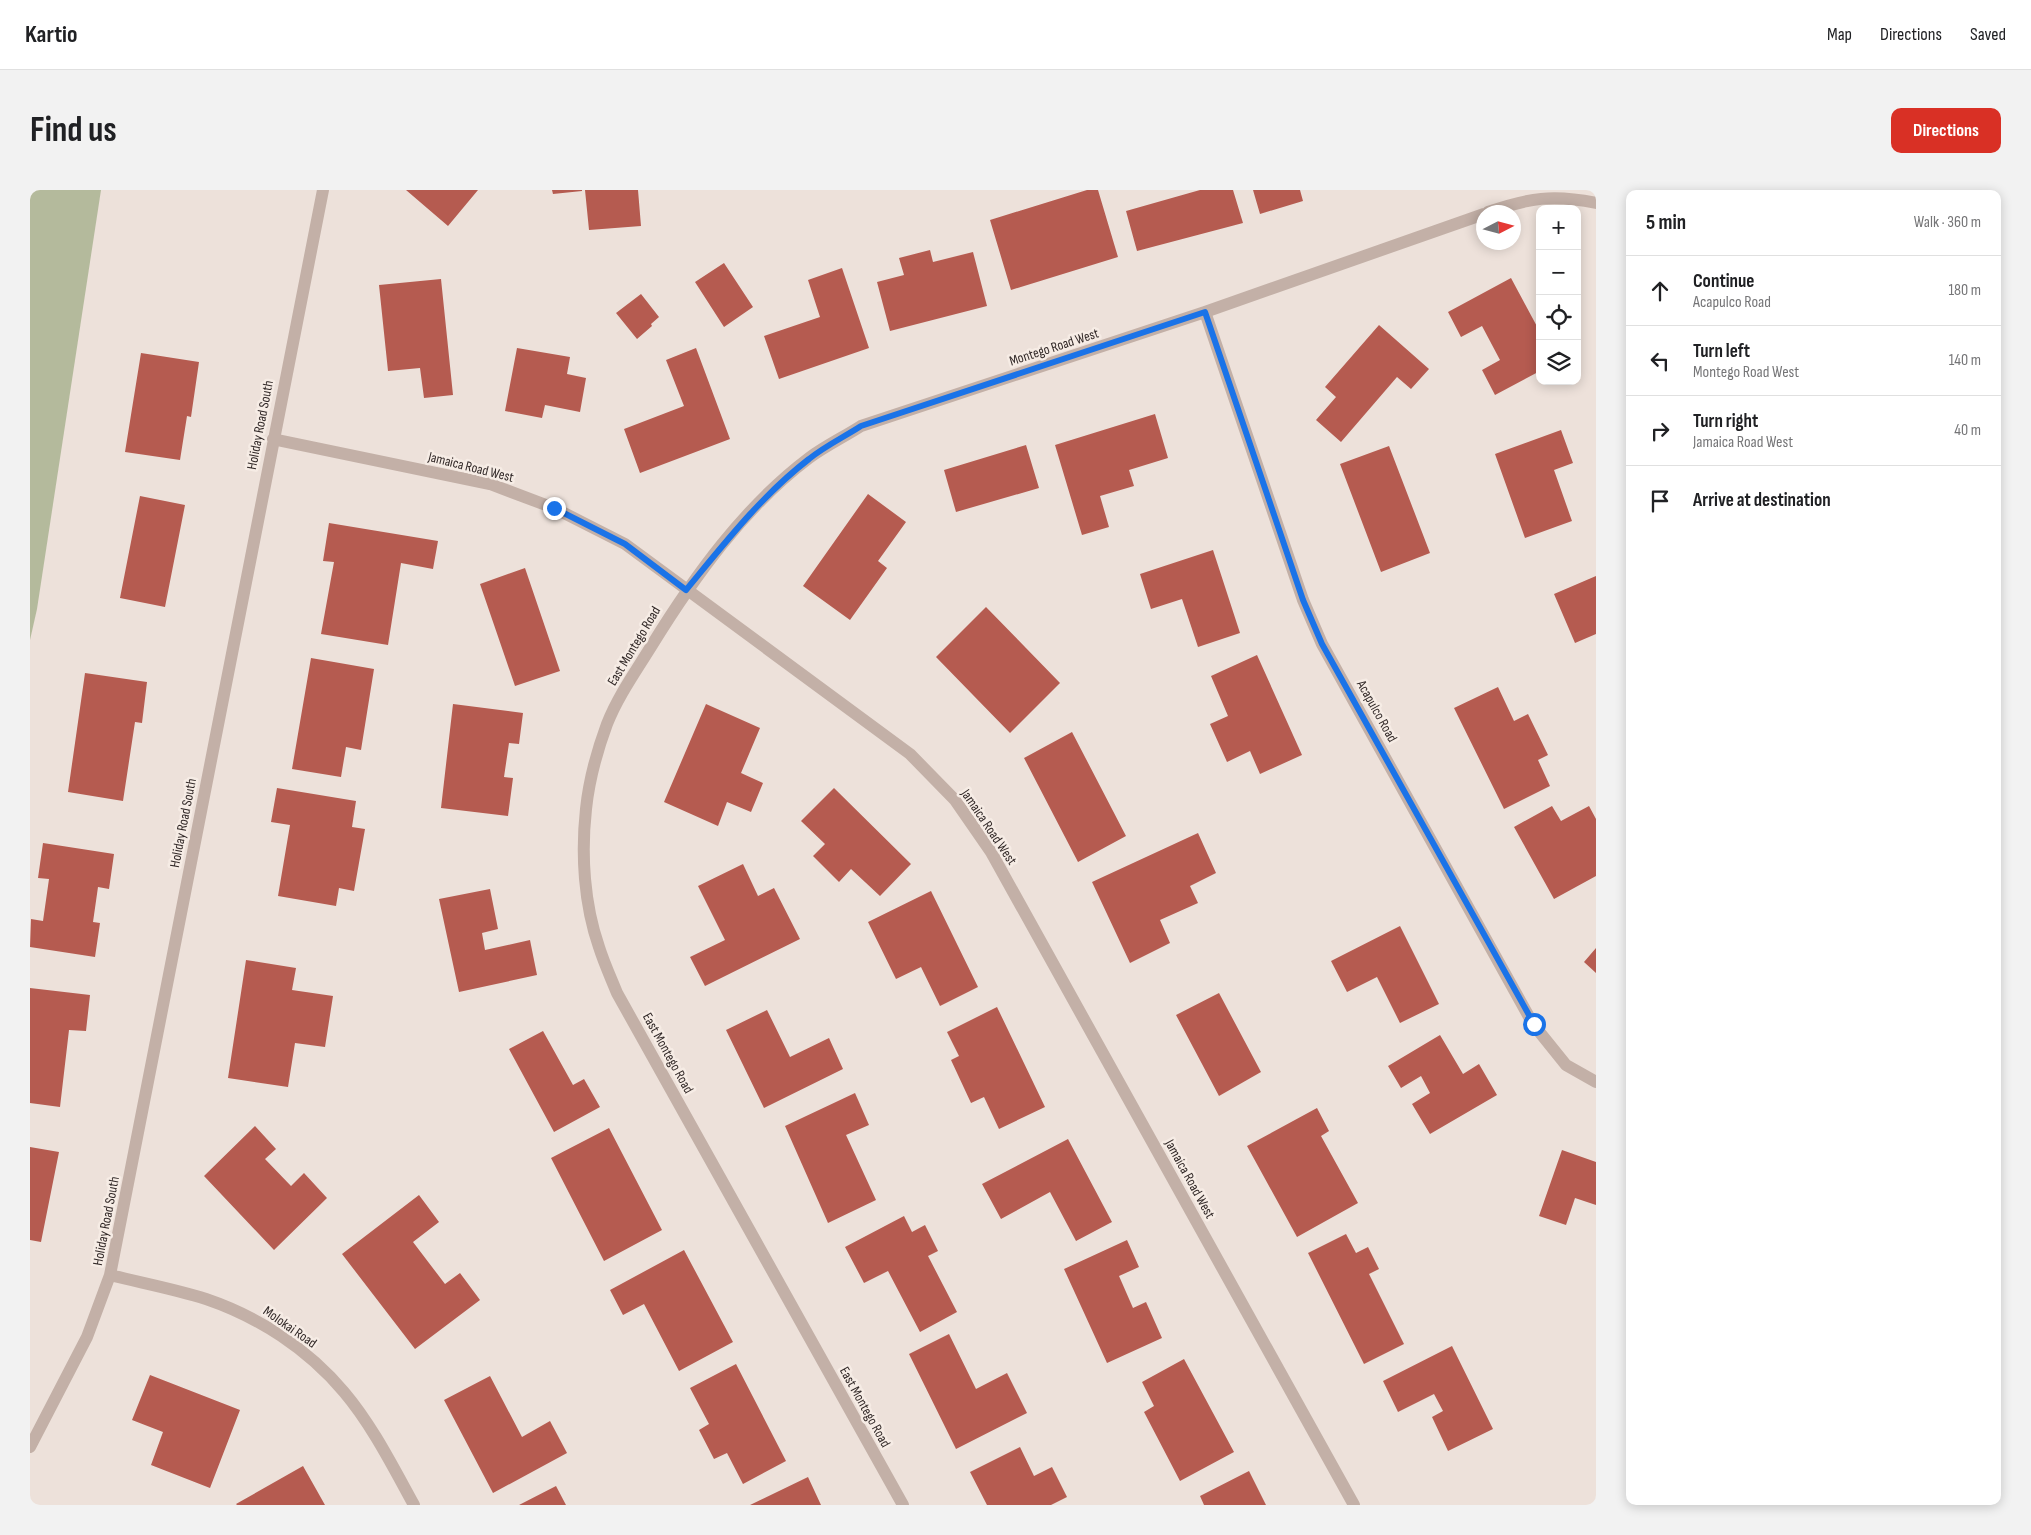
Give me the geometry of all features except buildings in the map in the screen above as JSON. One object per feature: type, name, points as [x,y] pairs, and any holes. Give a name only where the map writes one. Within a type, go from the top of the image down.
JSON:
[{"type":"street","name":"Holiday Road South","points":[[30,1447],[87,1337],[110,1275],[323,190]]},
{"type":"street","points":[[1508,205],[1520,201],[1550,197],[1574,198],[1596,202]]},
{"type":"street","name":"Montego Road West","points":[[686,590],[745,518],[777,486],[810,458],[861,426],[1205,312],[1476,217]]},
{"type":"street","name":"Acapulco Road","points":[[1205,312],[1303,600],[1322,644],[1534,1024],[1566,1065],[1596,1082]]},
{"type":"street","name":"Jamaica Road West","points":[[273,440],[490,484],[554,508],[625,544],[910,754],[956,800],[991,852],[1354,1505]]},
{"type":"street","name":"East Montego Road","points":[[686,590],[630,680],[608,723],[594,763],[586,808],[584,859],[591,914],[598,946],[617,993],[903,1505]]},
{"type":"street","name":"Molokai Road","points":[[110,1275],[206,1299],[257,1320],[301,1349],[344,1392],[381,1446],[414,1505]]},
{"type":"green space","points":[[30,190],[101,190],[37,609],[30,640]]},
{"type":"route","points":[[554,508],[625,544],[686,590],[745,518],[777,486],[810,458],[861,426],[1205,312],[1303,600],[1322,644],[1534,1024]]}]
